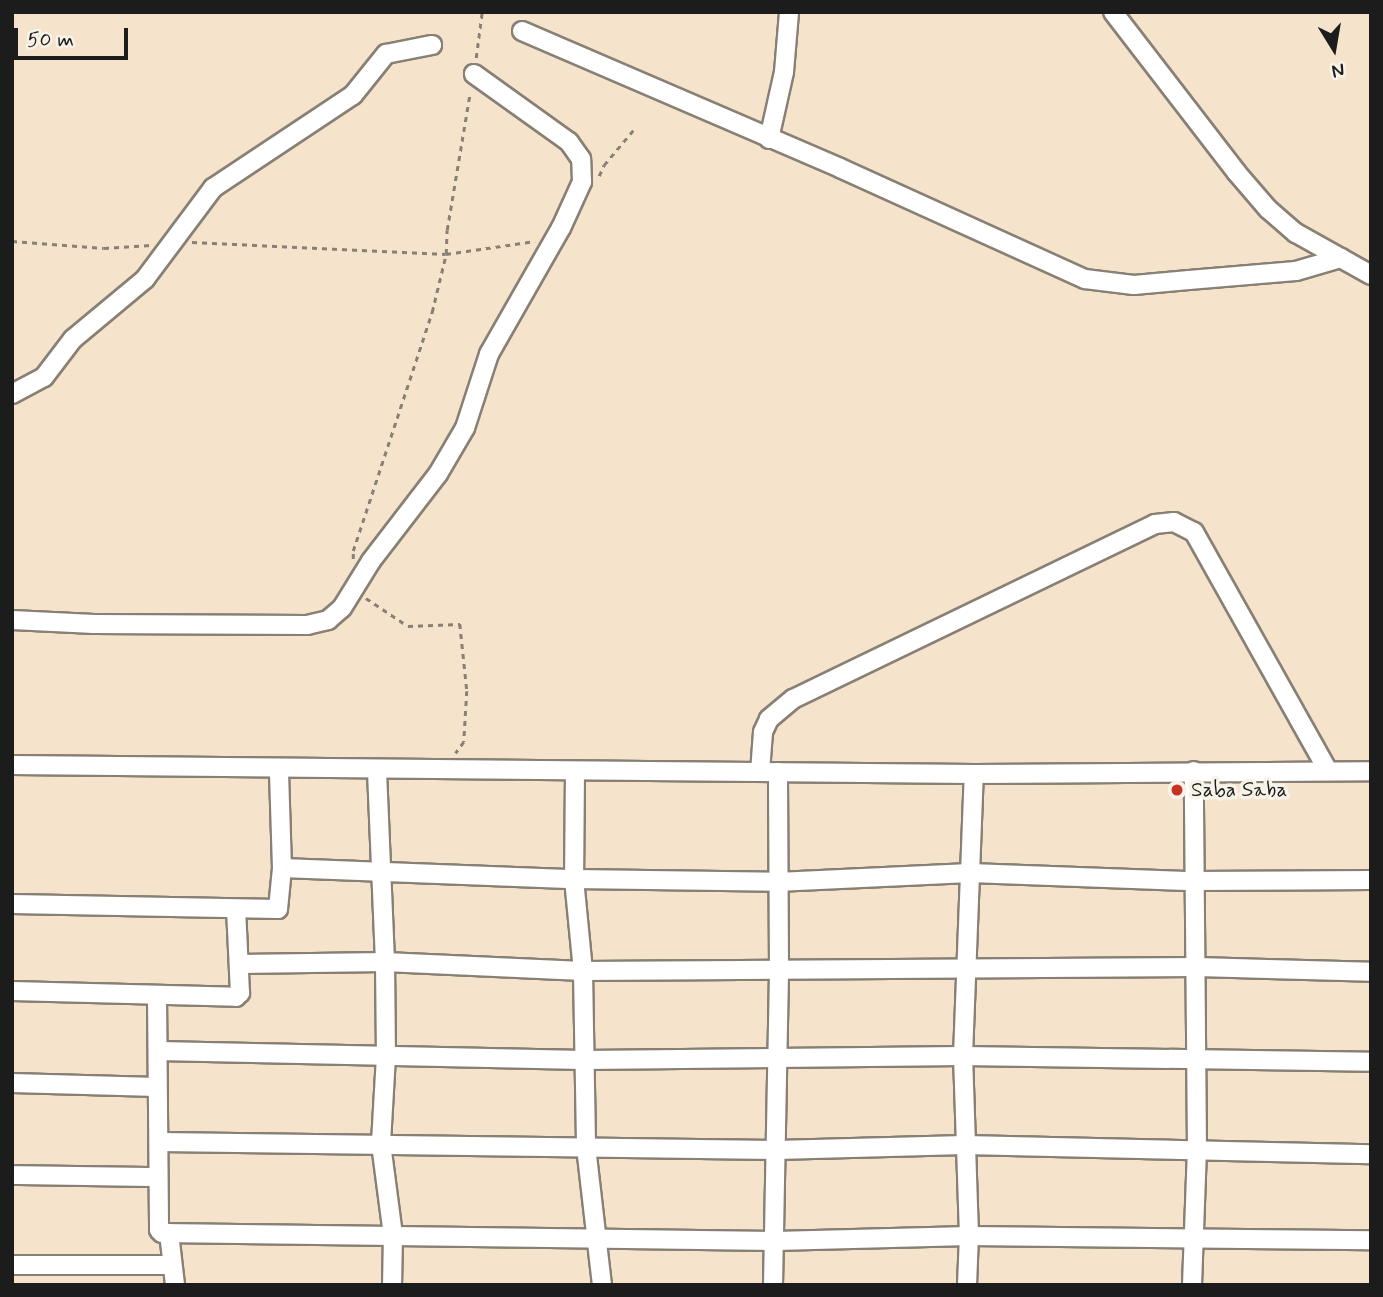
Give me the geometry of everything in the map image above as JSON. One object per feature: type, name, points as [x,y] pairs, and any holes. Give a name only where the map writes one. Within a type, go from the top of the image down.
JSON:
[{"type":"street","points":[[769,139],[784,72],[789,12]]},
{"type":"street","points":[[1113,12],[1237,173],[1268,209],[1296,233],[1371,275]]},
{"type":"street","points":[[522,31],[1085,279],[1134,285],[1296,271],[1341,258]]},
{"type":"street","points":[[12,394],[46,375],[68,344],[129,295],[173,243],[213,188],[353,95],[380,58],[396,50],[432,46]]},
{"type":"street","points":[[12,620],[94,624],[307,625],[328,620],[342,608],[371,561],[438,474],[466,428],[489,354],[561,229],[582,182],[583,167],[569,142],[474,74]]},
{"type":"street","points":[[773,1285],[779,969],[778,882],[763,732],[769,719],[793,699],[1155,524],[1174,522],[1194,532],[1328,771]]},
{"type":"street","points":[[12,765],[377,771],[974,774],[1371,771]]},
{"type":"street","points":[[12,904],[278,909],[282,868],[279,770]]},
{"type":"street","points":[[377,771],[385,962],[386,1056],[381,1144],[393,1236],[392,1285]]},
{"type":"street","points":[[575,771],[574,879],[583,971],[586,1147],[602,1285]]},
{"type":"street","points":[[1192,1285],[1197,1149],[1194,771]]},
{"type":"street","points":[[967,1285],[962,1056],[974,774]]},
{"type":"street","points":[[282,868],[383,874],[778,882],[970,873],[1193,881],[1371,880]]},
{"type":"street","points":[[12,991],[236,997],[240,993],[236,909]]},
{"type":"street","points":[[239,964],[385,962],[583,971],[1197,967],[1371,972]]},
{"type":"street","points":[[157,995],[159,1230],[169,1233],[775,1241],[968,1236],[1371,1240]]},
{"type":"street","points":[[158,1051],[584,1060],[962,1056],[1371,1062]]},
{"type":"street","points":[[12,1083],[157,1087]]},
{"type":"street","points":[[160,1142],[281,1146],[381,1144],[776,1150],[965,1145],[1371,1154]]},
{"type":"street","points":[[12,1175],[158,1177]]},
{"type":"street","points":[[169,1233],[175,1285]]},
{"type":"street","points":[[12,1265],[171,1265]]},
{"type":"path","points":[[353,564],[353,551],[432,312],[446,254],[447,230],[482,12]]},
{"type":"path","points":[[599,177],[604,165],[635,128]]},
{"type":"path","points":[[12,241],[104,248],[173,243],[446,254],[544,239],[561,229]]},
{"type":"path","points":[[355,590],[408,626],[460,624],[467,691],[464,743],[443,770]]},
{"type":"place","name":"Saba Saba","points":[[1177,790]]}]
